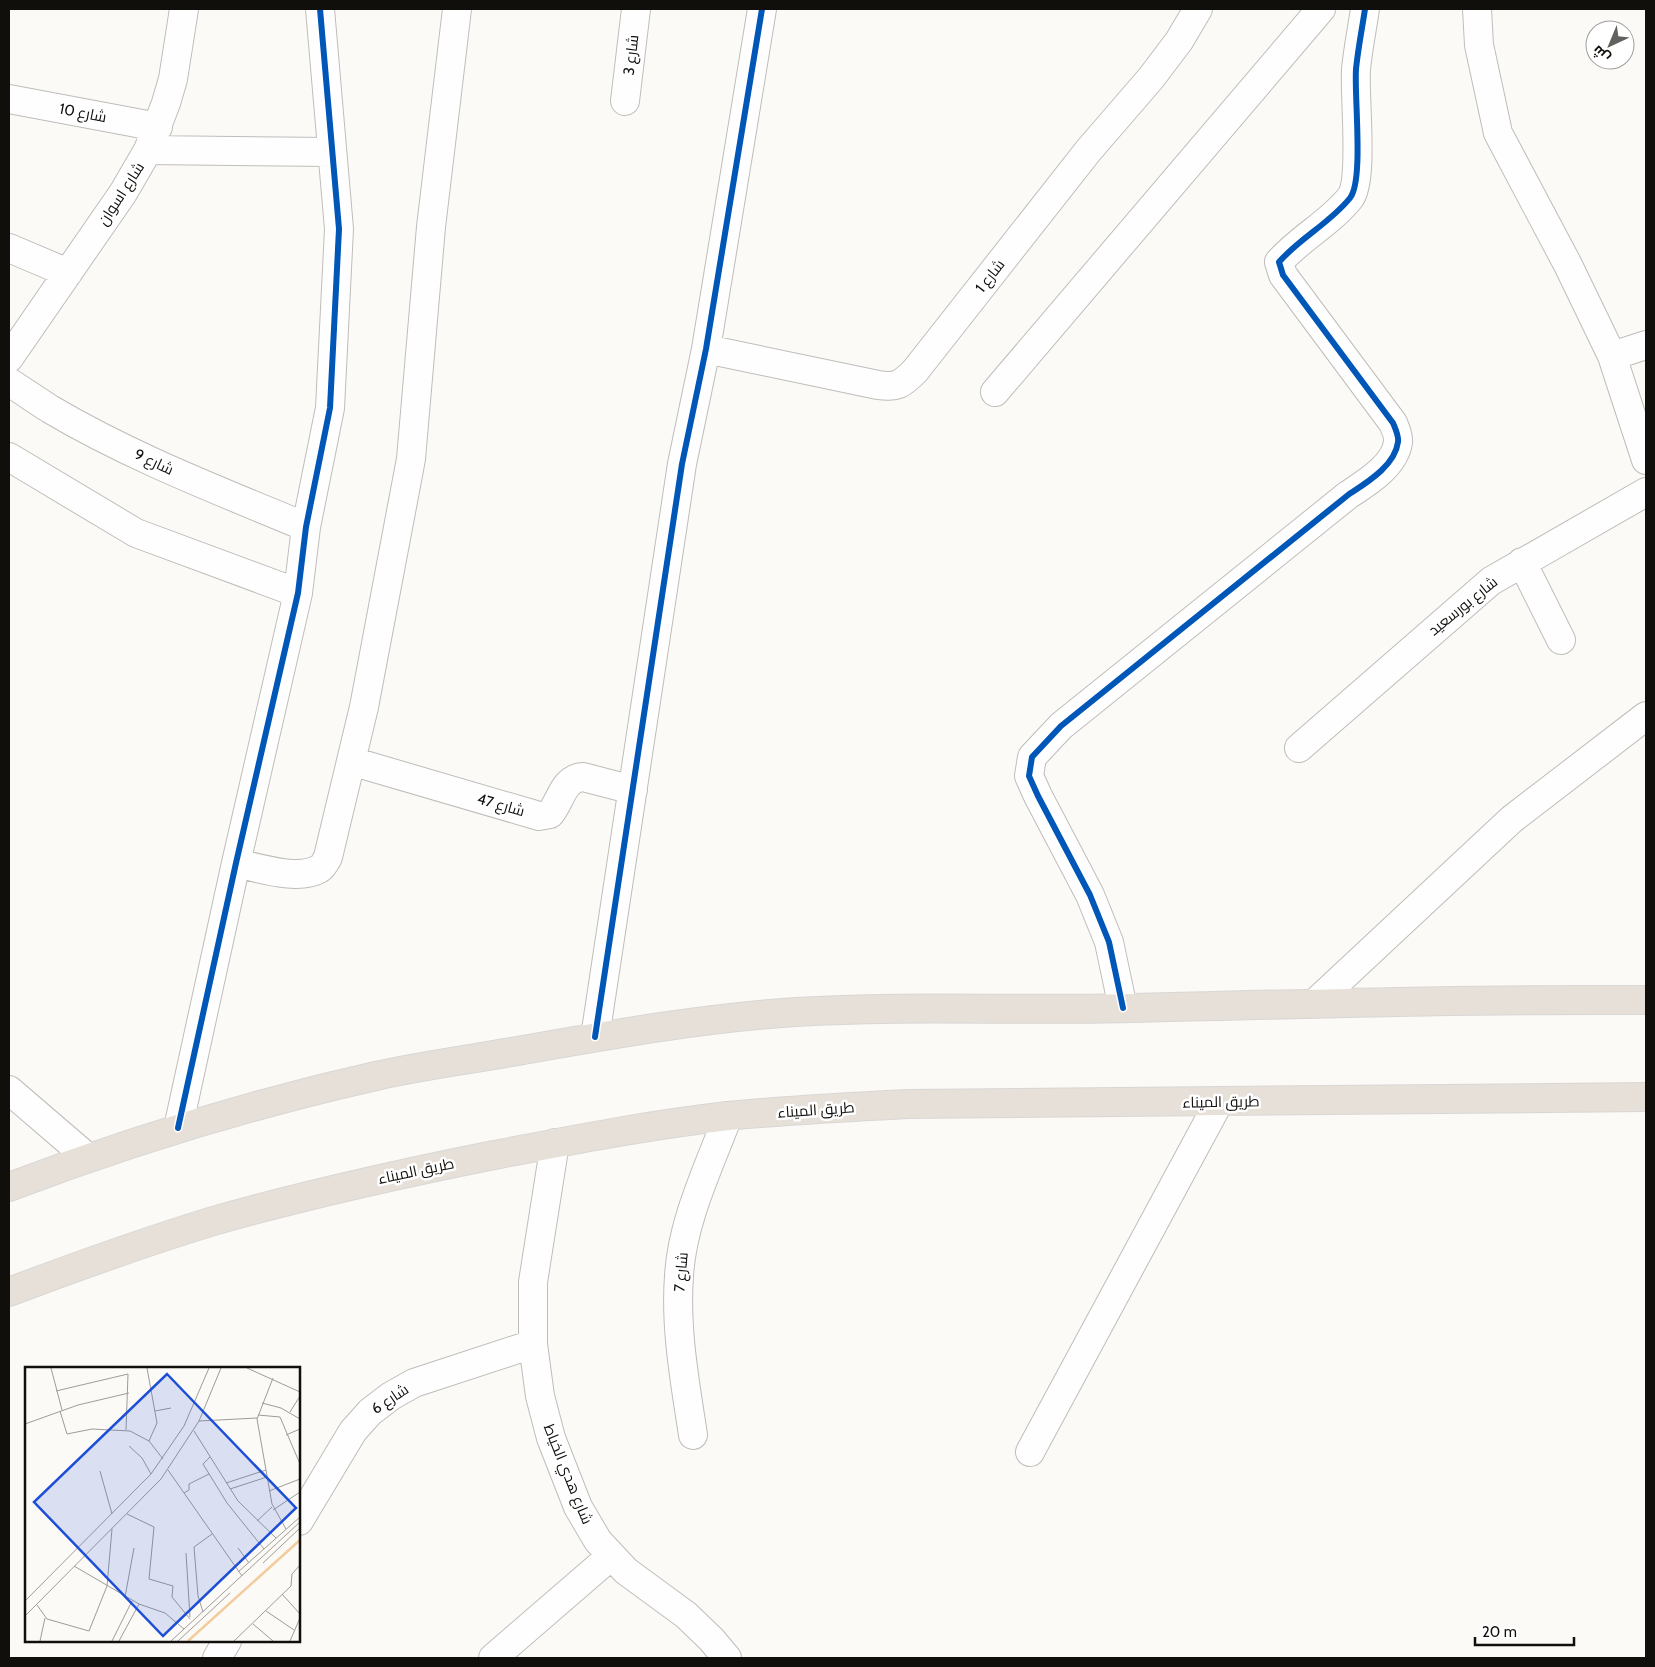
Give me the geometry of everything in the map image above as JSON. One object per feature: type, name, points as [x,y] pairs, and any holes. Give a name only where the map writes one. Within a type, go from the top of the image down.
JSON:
[{"type":"highway","points":[[9,1187],[87,1157],[178,1128],[379,1075],[595,1037],[694,1022],[794,1012],[894,1008],[1123,1008],[1316,1002],[1646,1000]]},
{"type":"highway","name":"طريق الميناء","points":[[9,1292],[115,1252],[286,1202],[401,1174],[555,1143],[641,1128],[728,1116],[908,1104],[1646,1097]]},
{"type":"street","name":"شارع اسوان","points":[[9,358],[123,193],[153,138],[173,79],[184,9]]},
{"type":"street","points":[[178,1128],[298,593],[306,527],[330,408],[339,229],[320,9]]},
{"type":"street","points":[[236,863],[296,875],[310,873],[321,868],[328,857],[364,707],[411,459],[431,227],[457,9]]},
{"type":"street","name":"شارع 3","points":[[625,101],[636,9]]},
{"type":"street","points":[[595,1037],[682,464],[706,349],[762,9]]},
{"type":"street","name":"شارع 1","points":[[706,349],[891,387],[904,383],[1088,151],[1151,78],[1179,41],[1198,9]]},
{"type":"street","points":[[995,392],[1321,9]]},
{"type":"street","points":[[1123,1008],[1109,942],[1090,895],[1029,776],[1032,757],[1061,726],[1348,495],[1379,474],[1391,459],[1398,441],[1394,423],[1283,275],[1279,262],[1290,250],[1351,197],[1357,177],[1356,70],[1365,9]]},
{"type":"street","points":[[1477,9],[1479,45],[1498,133],[1568,265],[1612,356],[1640,419],[1646,460]]},
{"type":"street","name":"شارع 10","points":[[9,99],[153,138],[332,152]]},
{"type":"street","points":[[9,248],[68,273]]},
{"type":"street","points":[[1612,356],[1646,345]]},
{"type":"street","name":"شارع 9","points":[[9,382],[49,408],[174,472],[306,527]]},
{"type":"street","points":[[9,456],[136,533],[298,593]]},
{"type":"street","name":"شارع بورسعيد","points":[[1299,748],[1491,581],[1646,492]]},
{"type":"street","points":[[1522,562],[1562,640]]},
{"type":"street","points":[[1316,1002],[1512,819],[1646,716]]},
{"type":"street","name":"شارع 47","points":[[351,761],[538,816],[550,814],[570,780],[576,777],[583,777],[633,790]]},
{"type":"street","points":[[9,1090],[87,1157]]},
{"type":"street","points":[[1030,1452],[1219,1102]]},
{"type":"street","name":"شارع 7","points":[[694,1435],[680,1346],[679,1276],[691,1218],[728,1116]]},
{"type":"street","name":"شارع هدي الخياط","points":[[555,1143],[534,1282],[533,1344],[540,1396],[550,1438],[578,1507],[598,1541],[626,1571],[686,1615],[711,1639],[727,1658]]},
{"type":"street","name":"شارع 6","points":[[303,1503],[353,1431],[370,1412],[391,1396],[414,1383],[533,1344]]},
{"type":"street","points":[[493,1658],[611,1556]]},
{"type":"street","points":[[217,1658],[226,1642]]},
{"type":"cycle path","points":[[178,1128],[298,593],[306,527],[330,408],[339,229],[320,9]]},
{"type":"cycle path","points":[[595,1037],[682,464],[706,349],[762,9]]},
{"type":"cycle path","points":[[1123,1008],[1109,942],[1090,895],[1029,776],[1032,757],[1061,726],[1348,495],[1379,473],[1396,451],[1398,437],[1393,423],[1283,275],[1279,262],[1296,245],[1342,207],[1350,198],[1354,188],[1358,156],[1356,69],[1365,9]]}]
